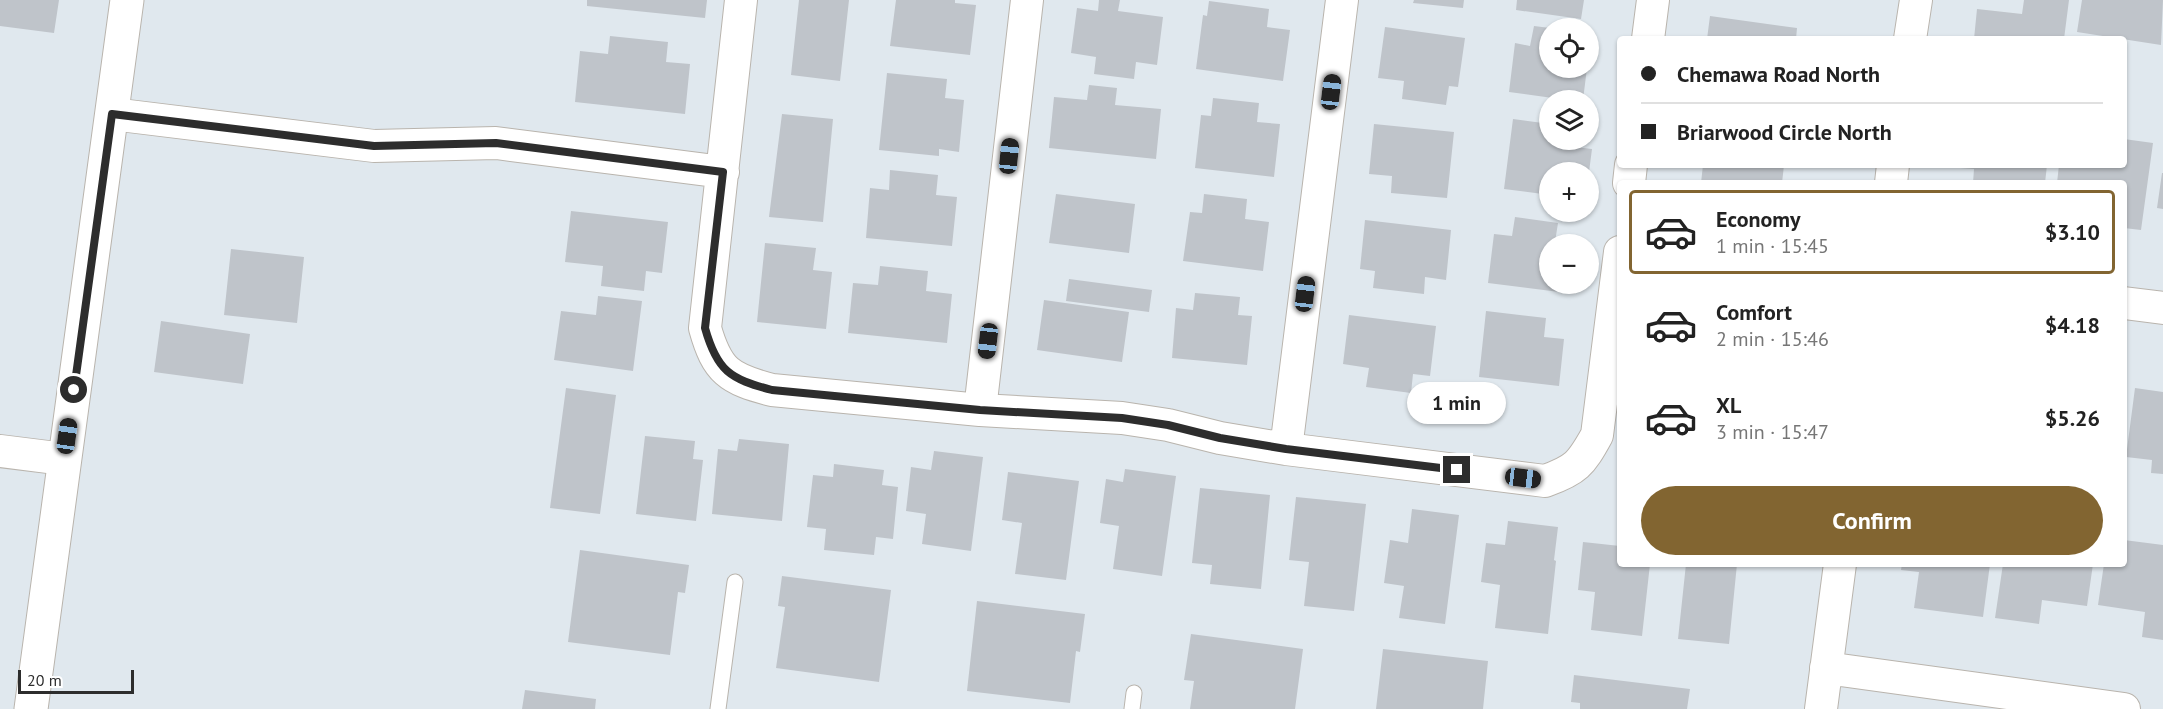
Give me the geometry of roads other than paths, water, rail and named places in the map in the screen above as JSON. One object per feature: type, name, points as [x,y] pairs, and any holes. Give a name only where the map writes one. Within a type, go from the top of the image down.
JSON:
[{"type":"street","points":[[31,709],[127,0]]},
{"type":"street","points":[[741,0],[705,328],[712,352],[727,373],[747,384],[772,390],[980,410],[1122,418],[1286,449],[1545,481],[1568,473],[1585,458],[1597,435],[1617,276]]},
{"type":"street","points":[[980,410],[1027,0]]},
{"type":"street","points":[[1286,449],[1342,0]]},
{"type":"street","points":[[1648,36],[1653,0]]},
{"type":"street","points":[[1910,36],[1916,0]]},
{"type":"street","points":[[112,114],[374,146],[496,143],[723,172]]},
{"type":"street","points":[[2127,303],[2163,308]]},
{"type":"street","points":[[0,451],[64,459]]},
{"type":"street","points":[[1821,709],[1840,567]]},
{"type":"street","points":[[1826,668],[2124,709]]},
{"type":"lane","points":[[718,709],[735,582]]},
{"type":"lane","points":[[1132,709],[1134,693]]}]
